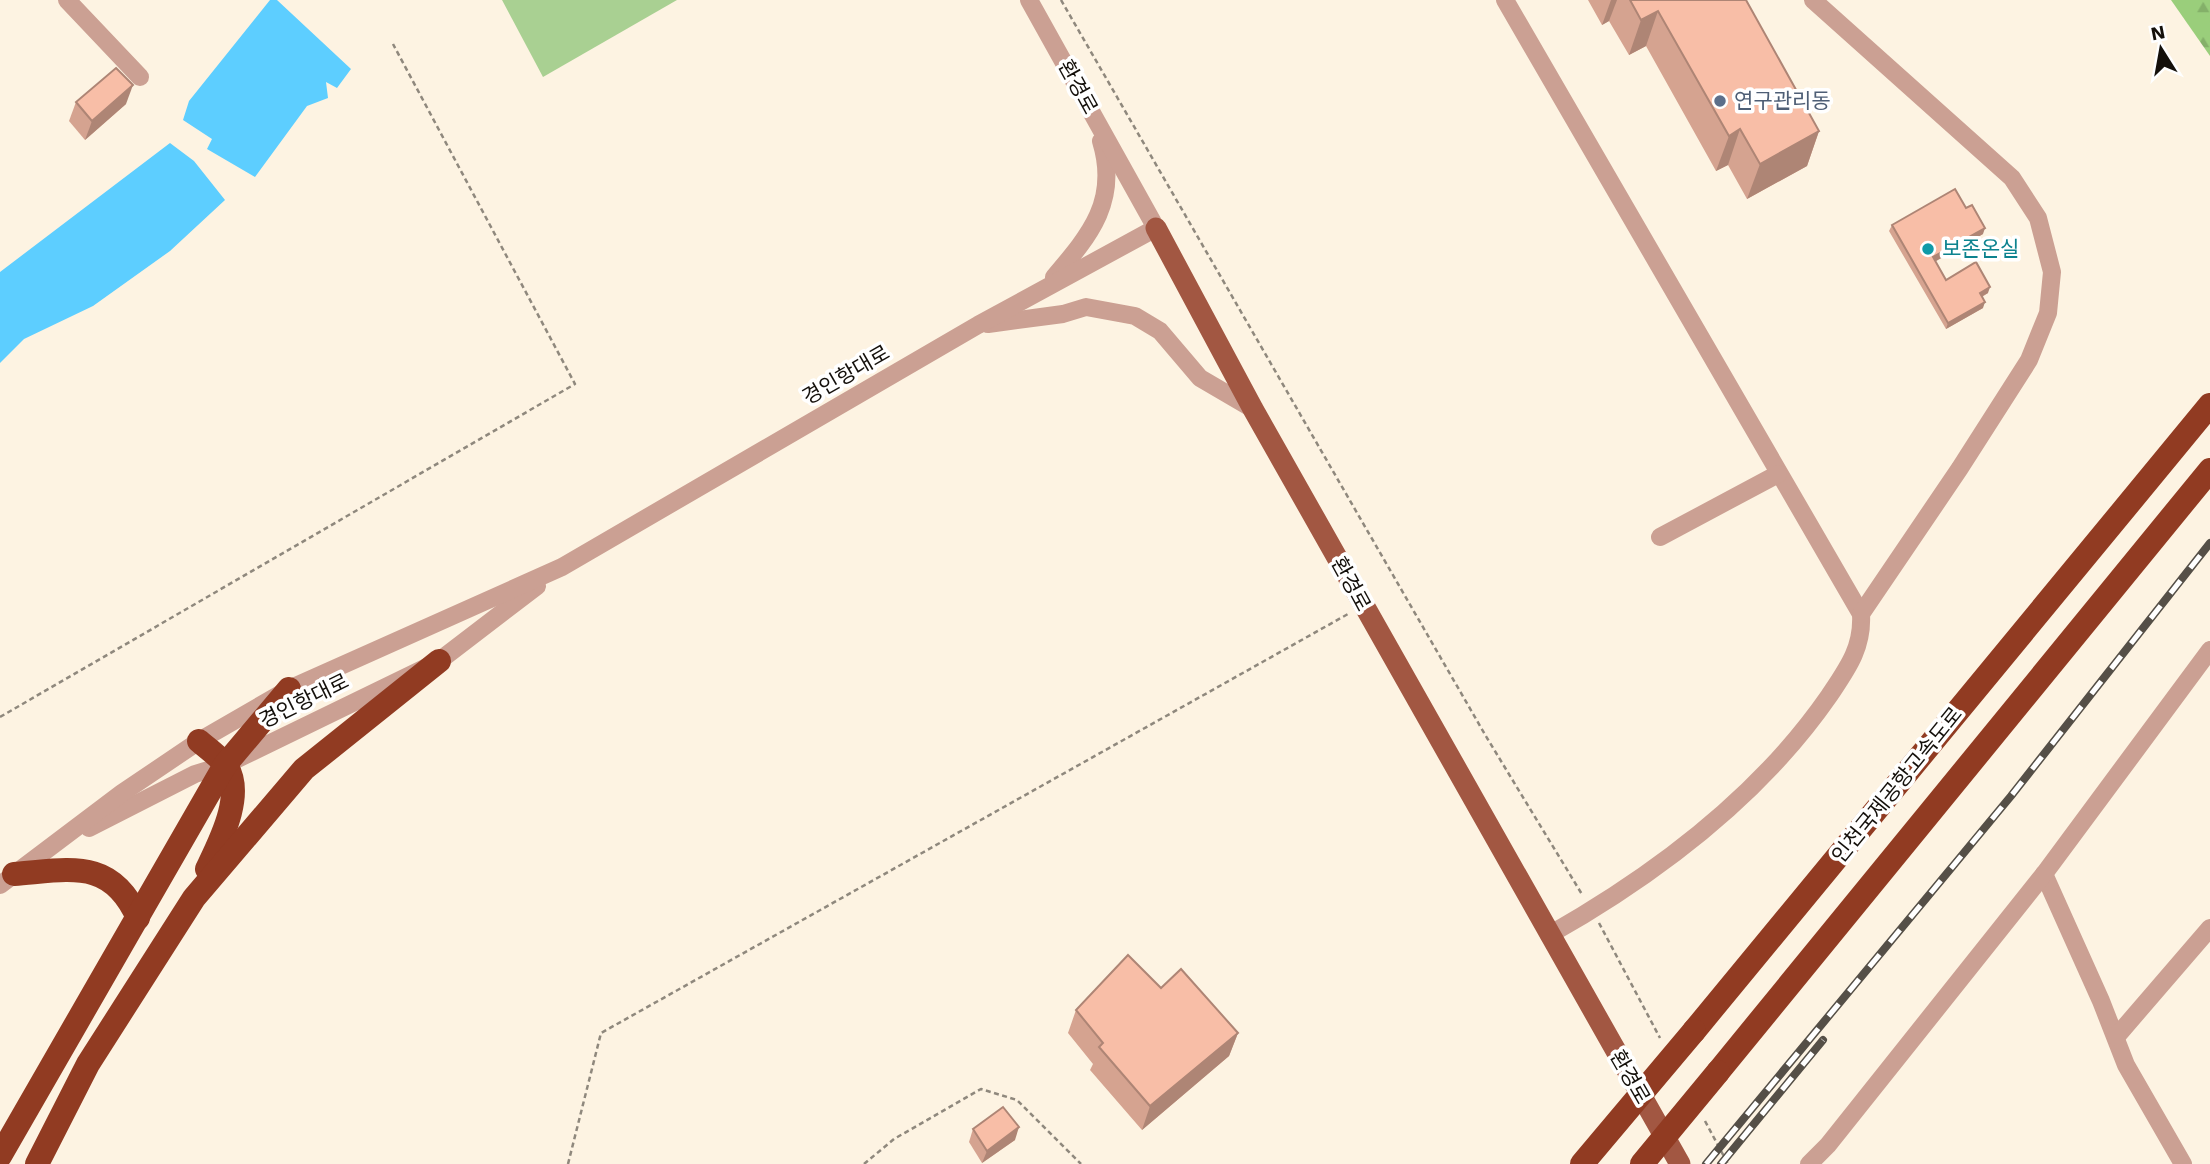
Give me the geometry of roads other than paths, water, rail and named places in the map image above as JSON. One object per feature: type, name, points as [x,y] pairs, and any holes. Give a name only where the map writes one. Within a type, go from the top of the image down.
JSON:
[{"type":"highway","name":"인천국제공항고속도로","points":[[1582,1164],[2210,405]]},
{"type":"highway","name":"인천국제공항고속도로","points":[[1642,1164],[2210,470]]},
{"type":"highway","points":[[194,898],[304,769],[439,661]]},
{"type":"highway","points":[[0,1156],[225,765],[289,689]]},
{"type":"highway","points":[[37,1164],[88,1064],[194,898],[229,823],[232,782],[225,765],[199,741]]},
{"type":"highway","points":[[7,880],[90,870],[111,880],[123,890],[138,918]]},
{"type":"main road","name":"환경로","points":[[1156,228],[1253,409],[1680,1164]]},
{"type":"street","points":[[67,0],[140,77]]},
{"type":"street","name":"환경로","points":[[1029,0],[1156,228]]},
{"type":"street","points":[[1505,0],[1861,614],[1862,633],[1851,663],[1817,712],[1774,765],[1720,814],[1592,911],[1549,936]]},
{"type":"street","points":[[1813,0],[2012,178],[2038,218],[2048,247],[2052,272],[2048,313],[2029,360],[1861,614]]},
{"type":"street","points":[[1048,285],[1084,243],[1107,198],[1108,180],[1102,143],[1076,83]]},
{"type":"street","name":"경인항대로","points":[[7,880],[122,793],[199,741],[289,689],[562,567],[1048,285],[1156,228]]},
{"type":"street","points":[[978,325],[1063,314],[1086,307],[1135,316],[1160,331],[1199,378],[1253,409]]},
{"type":"street","points":[[1660,537],[1778,474]]},
{"type":"street","name":"경인항대로","points":[[50,848],[194,775],[225,765],[439,661],[562,567]]},
{"type":"street","points":[[1809,1164],[1828,1145],[2044,874],[2210,650]]},
{"type":"street","points":[[2044,874],[2126,1065],[2183,1164]]},
{"type":"street","points":[[2116,1037],[2210,928]]},
{"type":"water","points":[[270,0],[277,0],[351,69],[337,88],[326,82],[328,98],[307,106],[255,177],[207,149],[212,139],[183,120],[189,101]]},
{"type":"water","points":[[170,143],[194,161],[225,200],[170,251],[93,306],[24,339],[0,363],[0,272]]},
{"type":"railway","points":[[1706,1164],[2011,796],[2210,543]]},
{"type":"railway","points":[[1721,1164],[1823,1040]]},
{"type":"place","name":"연구관리동","points":[[1720,101]]},
{"type":"place","name":"보존온실","points":[[1928,249]]}]
